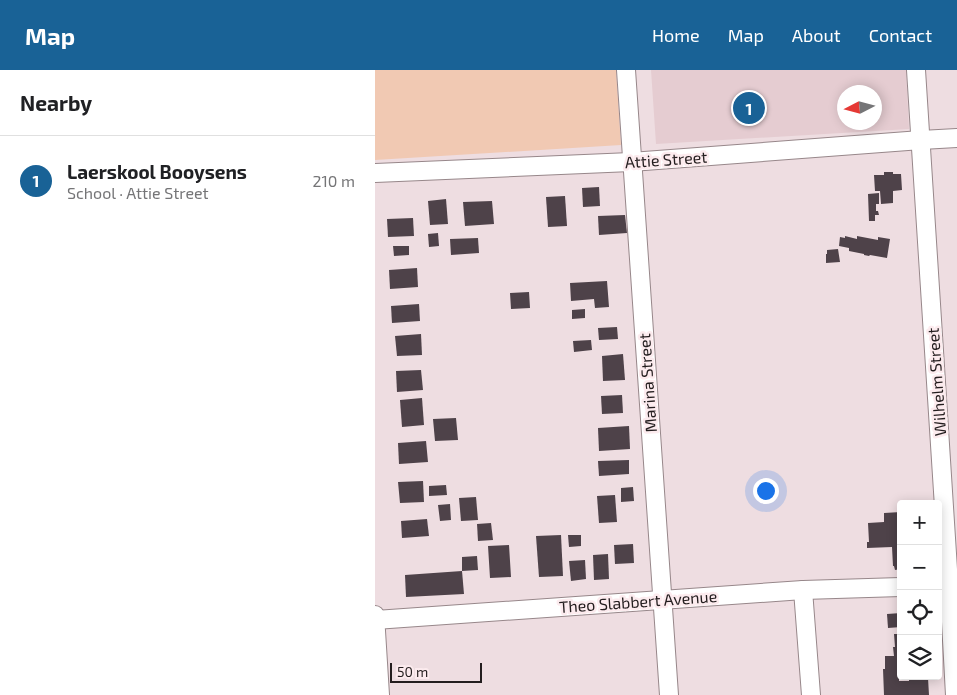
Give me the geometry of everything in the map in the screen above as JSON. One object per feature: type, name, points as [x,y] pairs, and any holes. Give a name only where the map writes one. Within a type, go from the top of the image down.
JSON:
[{"type":"street","name":"Marina Street","points":[[626,70],[669,695]]},
{"type":"street","name":"Wilhelm Street","points":[[916,70],[955,695]]},
{"type":"street","name":"Attie Street","points":[[375,174],[631,162],[957,138]]},
{"type":"street","name":"Theo Slabbert Avenue","points":[[375,620],[803,590],[897,586]]},
{"type":"street","points":[[803,590],[811,695]]},
{"type":"street","points":[[375,614],[380,695]]},
{"type":"shaded area","points":[[375,70],[616,70],[621,145],[375,160]]},
{"type":"shaded area","points":[[651,70],[906,70],[909,129],[656,144]]},
{"type":"building","points":[[884,172],[901,174],[902,190],[893,191],[893,203],[881,204],[880,191],[875,191],[874,175],[884,175]]},
{"type":"building","points":[[599,187],[600,206],[583,207],[582,188]]},
{"type":"building","points":[[879,193],[879,204],[876,204],[876,211],[878,211],[879,215],[875,215],[875,221],[869,221],[868,194]]},
{"type":"building","points":[[565,196],[567,226],[548,227],[546,197]]},
{"type":"building","points":[[446,199],[448,224],[430,225],[428,201]]},
{"type":"building","points":[[492,201],[494,224],[465,226],[463,202]]},
{"type":"building","points":[[625,215],[627,233],[599,235],[598,216]]},
{"type":"building","points":[[413,218],[414,236],[388,237],[387,219]]},
{"type":"building","points":[[438,233],[439,246],[429,247],[428,234]]},
{"type":"building","points":[[845,236],[857,239],[857,236],[878,240],[878,237],[890,239],[887,258],[864,255],[849,251],[849,248],[839,246],[840,237],[845,238]]},
{"type":"building","points":[[478,238],[479,253],[451,255],[450,239]]},
{"type":"building","points":[[393,246],[409,246],[409,255],[394,256]]},
{"type":"building","points":[[838,249],[840,262],[826,263],[827,250]]},
{"type":"building","points":[[417,268],[418,287],[390,289],[389,270]]},
{"type":"building","points":[[607,281],[609,307],[595,308],[594,299],[571,301],[570,283]]},
{"type":"building","points":[[529,292],[530,308],[511,309],[510,293]]},
{"type":"building","points":[[419,304],[420,321],[392,323],[391,306]]},
{"type":"building","points":[[585,309],[585,318],[572,319],[572,310]]},
{"type":"building","points":[[617,327],[618,339],[599,340],[598,328]]},
{"type":"building","points":[[421,334],[422,355],[397,356],[395,336]]},
{"type":"building","points":[[591,340],[592,350],[574,352],[573,341]]},
{"type":"building","points":[[623,354],[625,380],[603,381],[602,356]]},
{"type":"building","points":[[421,370],[423,390],[397,392],[396,371]]},
{"type":"building","points":[[622,395],[623,413],[602,414],[601,396]]},
{"type":"building","points":[[422,398],[424,425],[402,427],[400,400]]},
{"type":"building","points":[[456,418],[458,440],[435,441],[433,419]]},
{"type":"building","points":[[629,426],[630,449],[599,451],[598,428]]},
{"type":"building","points":[[426,441],[428,462],[399,464],[398,443]]},
{"type":"building","points":[[629,460],[629,474],[599,476],[598,461]]},
{"type":"building","points":[[423,481],[424,502],[400,503],[398,482]]},
{"type":"building","points":[[446,485],[447,495],[429,496],[429,486]]},
{"type":"building","points":[[633,487],[634,501],[621,502],[621,488]]},
{"type":"building","points":[[615,495],[617,522],[599,523],[597,496]]},
{"type":"building","points":[[476,497],[478,520],[461,521],[459,498]]},
{"type":"building","points":[[450,504],[451,520],[440,521],[438,505]]},
{"type":"building","points":[[897,512],[897,570],[895,570],[893,566],[892,547],[867,548],[867,542],[869,542],[868,523],[884,522],[884,513]]},
{"type":"building","points":[[427,519],[429,536],[402,538],[401,521]]},
{"type":"building","points":[[491,523],[493,540],[478,541],[477,524]]},
{"type":"building","points":[[561,535],[563,576],[539,577],[536,536]]},
{"type":"building","points":[[568,535],[581,535],[581,546],[569,547]]},
{"type":"building","points":[[633,544],[634,563],[615,564],[614,545]]},
{"type":"building","points":[[509,545],[511,577],[490,578],[488,546]]},
{"type":"building","points":[[608,554],[609,579],[594,580],[593,555]]},
{"type":"building","points":[[477,556],[478,570],[462,571],[462,557]]},
{"type":"building","points":[[585,560],[586,579],[571,581],[569,561]]},
{"type":"building","points":[[462,571],[464,594],[406,597],[405,575]]},
{"type":"building","points":[[897,613],[897,627],[888,628],[887,614]]},
{"type":"building","points":[[894,634],[897,634],[897,680],[928,680],[929,695],[884,695],[883,669],[885,669],[885,656],[894,656],[893,647],[895,647]]},
{"type":"place","name":"Laerskool Booysens","points":[[749,108]]}]
